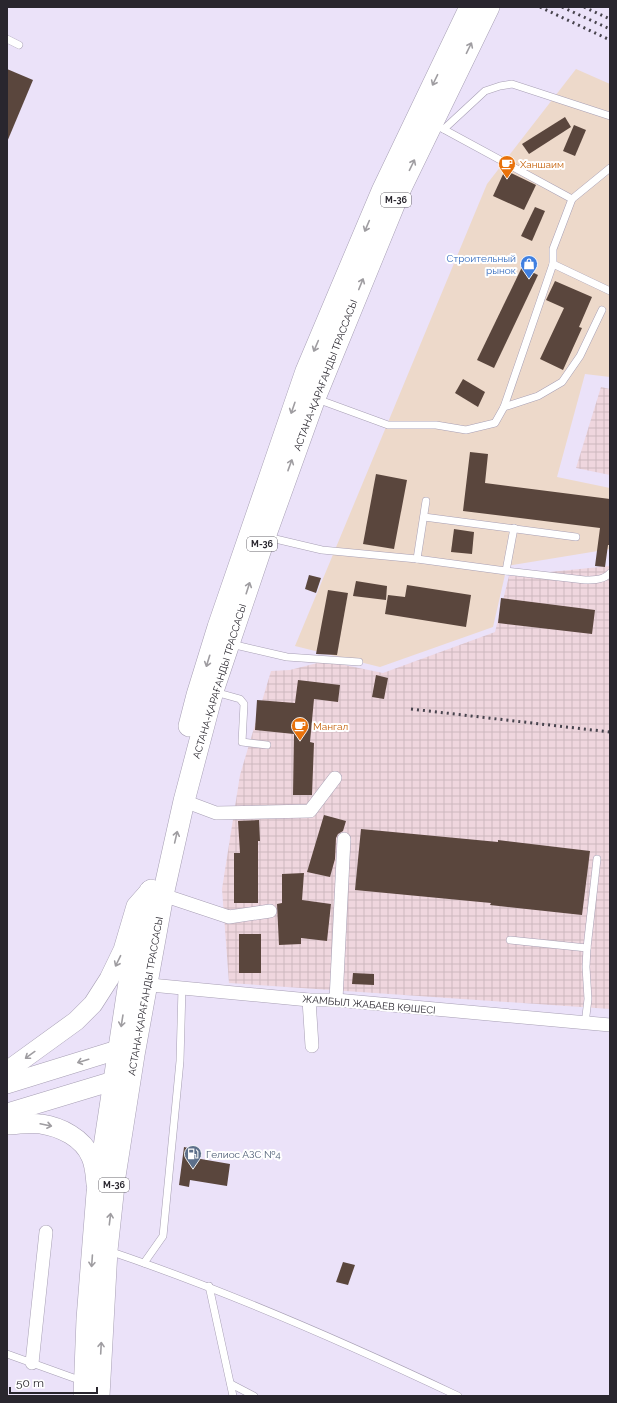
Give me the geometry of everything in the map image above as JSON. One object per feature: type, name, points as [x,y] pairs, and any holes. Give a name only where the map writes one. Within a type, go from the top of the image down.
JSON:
[{"type":"main road","name":"АСТАНА-ҚАРАҒАНДЫ ТРАССАСЫ","points":[[91,1390],[87,1319],[97,1193],[122,1080],[137,984],[157,892],[171,796],[197,695],[218,627],[306,372],[382,190],[470,7]]},
{"type":"main road","name":"АСТАНА-ҚАРАҒАНДЫ ТРАССАСЫ","points":[[157,892],[184,801],[213,691],[265,537],[315,398],[401,188],[438,126],[489,7]]},
{"type":"main road","points":[[7,1071],[76,1020],[93,1004],[109,979],[123,950],[136,906],[157,892]]},
{"type":"main road","points":[[7,1084],[126,1053]]},
{"type":"main road","name":"АСТАНА-ҚАРАҒАНДЫ ТРАССАСЫ","points":[[91,1390],[115,1176],[122,1080]]},
{"type":"main road","points":[[7,1113],[122,1080]]},
{"type":"main road","points":[[7,1125],[41,1124],[72,1134],[86,1147],[91,1156],[97,1193]]},
{"type":"street","points":[[184,801],[216,813],[310,811],[334,778]]},
{"type":"street","points":[[336,1000],[344,840]]},
{"type":"street","points":[[157,892],[229,917],[270,911]]},
{"type":"street","name":"ЖАМБЫЛ ЖАБАЕВ КӨШЕСІ","points":[[137,984],[309,1000],[336,1000],[585,1024],[610,1025]]},
{"type":"street","points":[[309,1000],[312,1046]]},
{"type":"street","points":[[32,1363],[46,1232]]},
{"type":"lane","points":[[7,39],[19,45]]},
{"type":"lane","points":[[572,199],[438,126],[485,91],[512,84],[610,116]]},
{"type":"lane","points":[[315,398],[388,425],[436,425],[466,430],[495,423],[504,407],[553,264],[553,249],[572,199],[610,168]]},
{"type":"lane","points":[[553,264],[610,291]]},
{"type":"lane","points":[[504,407],[538,396],[562,382],[580,356],[602,310]]},
{"type":"lane","points":[[417,558],[426,501]]},
{"type":"lane","points":[[424,517],[576,537]]},
{"type":"lane","points":[[506,571],[514,528]]},
{"type":"lane","points":[[265,537],[322,550],[417,558],[506,571],[585,580],[597,580],[607,576],[610,573]]},
{"type":"lane","points":[[229,643],[287,656],[359,662]]},
{"type":"lane","points":[[213,691],[240,699],[244,704],[242,742],[267,745]]},
{"type":"lane","points":[[585,1024],[588,999],[586,967],[597,859]]},
{"type":"lane","points":[[510,940],[588,948]]},
{"type":"lane","points":[[144,1263],[163,1236],[180,1062],[182,988]]},
{"type":"lane","points":[[107,1250],[209,1286],[379,1358],[458,1396]]},
{"type":"lane","points":[[209,1286],[233,1396]]},
{"type":"lane","points":[[7,1354],[32,1363],[91,1390]]},
{"type":"lane","points":[[231,1384],[254,1396]]},
{"type":"shaded area","name":"Строительный рынок","points":[[576,69],[610,84],[610,377],[585,374],[557,477],[610,488],[610,549],[507,566],[493,627],[380,667],[295,646],[487,184]]},
{"type":"shaded area","points":[[601,387],[610,389],[610,475],[576,468]]},
{"type":"shaded area","points":[[610,566],[610,1009],[229,983],[222,889],[240,775],[271,671],[290,670],[325,661],[383,673],[495,632],[509,576]]},
{"type":"building","points":[[7,69],[33,80],[7,142]]},
{"type":"building","points":[[565,117],[571,127],[529,154],[522,144]]},
{"type":"building","points":[[574,125],[586,130],[575,156],[563,151]]},
{"type":"building","points":[[505,170],[536,185],[524,210],[493,196]]},
{"type":"building","points":[[535,207],[545,211],[532,241],[521,236]]},
{"type":"building","points":[[522,267],[538,275],[494,368],[477,360]]},
{"type":"building","points":[[555,281],[592,297],[579,327],[582,328],[563,370],[540,359],[564,308],[546,300]]},
{"type":"building","points":[[463,379],[485,392],[478,407],[455,393]]},
{"type":"building","points":[[470,452],[488,454],[485,483],[610,499],[610,545],[608,545],[605,567],[595,566],[600,528],[463,511]]},
{"type":"building","points":[[376,474],[407,480],[394,549],[363,544]]},
{"type":"building","points":[[454,529],[474,532],[472,554],[451,552]]},
{"type":"building","points":[[309,575],[321,578],[316,593],[305,589]]},
{"type":"building","points":[[356,581],[387,586],[386,600],[353,596]]},
{"type":"building","points":[[407,585],[471,595],[466,627],[385,614],[388,595],[405,597]]},
{"type":"building","points":[[328,590],[348,593],[337,655],[316,654]]},
{"type":"building","points":[[501,598],[595,610],[592,634],[498,623]]},
{"type":"building","points":[[376,675],[388,678],[384,699],[372,697]]},
{"type":"building","points":[[298,680],[340,685],[338,702],[314,699],[310,742],[314,743],[312,795],[293,795],[294,734],[255,730],[257,700],[295,703]]},
{"type":"building","points":[[324,815],[346,821],[343,831],[338,834],[336,838],[335,859],[330,877],[307,872]]},
{"type":"building","points":[[259,820],[260,841],[258,841],[258,903],[234,903],[234,853],[240,853],[238,821]]},
{"type":"building","points":[[361,829],[498,842],[498,840],[590,851],[582,915],[490,905],[491,903],[355,890]]},
{"type":"building","points":[[304,873],[302,900],[331,904],[327,941],[301,938],[301,944],[279,945],[277,904],[282,903],[282,874]]},
{"type":"building","points":[[239,934],[261,934],[261,973],[239,973]]},
{"type":"building","points":[[353,973],[374,974],[374,985],[352,984]]},
{"type":"building","points":[[184,1147],[196,1150],[195,1158],[230,1164],[227,1186],[190,1180],[189,1187],[179,1185]]},
{"type":"building","points":[[343,1262],[355,1265],[348,1285],[336,1282]]},
{"type":"railway","points":[[540,7],[610,40]]},
{"type":"railway","points":[[562,7],[610,29]]},
{"type":"railway","points":[[584,7],[610,19]]},
{"type":"railway","points":[[411,709],[610,732]]},
{"type":"place","name":"Ханшаим","points":[[507,179]]},
{"type":"place","name":"Строительный рынок","points":[[529,279]]},
{"type":"place","name":"Мангал","points":[[300,741]]},
{"type":"place","name":"Гелиос АЗС №4","points":[[193,1169]]}]
